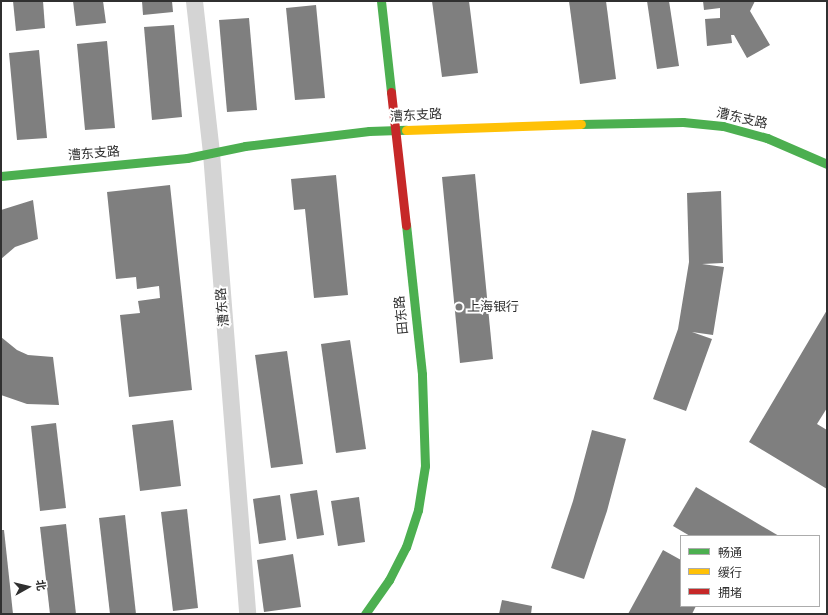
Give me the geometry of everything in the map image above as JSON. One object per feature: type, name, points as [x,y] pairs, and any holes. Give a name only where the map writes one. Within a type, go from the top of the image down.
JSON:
[{"type":"street","name":"漕东路","points":[[194,1],[211,153],[247,614]]},
{"type":"street","name":"田东路","points":[[365,614],[388,580],[406,546],[418,510],[425,466],[422,374],[381,1]]},
{"type":"street","name":"漕东支路","points":[[1,176],[187,158],[340,133],[609,122],[703,124],[767,138],[827,164]]},
{"type":"building","points":[[13,1],[43,1],[45,28],[16,31]]},
{"type":"building","points":[[73,1],[103,1],[106,23],[76,26]]},
{"type":"building","points":[[142,1],[172,1],[173,12],[143,15]]},
{"type":"building","points":[[432,1],[469,1],[478,73],[442,77]]},
{"type":"building","points":[[569,1],[606,1],[616,79],[580,84]]},
{"type":"building","points":[[647,1],[669,1],[679,66],[657,69]]},
{"type":"building","points":[[703,1],[755,1],[750,11],[770,45],[747,58],[734,35],[731,35],[732,43],[707,46],[705,19],[720,18],[720,8],[704,10]]},
{"type":"building","points":[[316,5],[325,98],[295,100],[286,8]]},
{"type":"building","points":[[249,18],[257,110],[227,112],[219,20]]},
{"type":"building","points":[[174,25],[182,117],[152,120],[144,27]]},
{"type":"building","points":[[107,41],[115,128],[85,130],[77,44]]},
{"type":"building","points":[[39,50],[47,138],[17,140],[9,53]]},
{"type":"building","points":[[475,174],[493,359],[460,363],[442,177]]},
{"type":"building","points":[[336,175],[348,295],[314,298],[305,209],[294,210],[291,179]]},
{"type":"building","points":[[170,185],[192,390],[129,397],[120,315],[140,313],[138,301],[160,298],[159,286],[137,289],[136,277],[116,279],[107,192]]},
{"type":"building","points":[[721,191],[723,263],[702,264],[724,267],[713,335],[692,332],[712,339],[686,411],[653,399],[678,329],[689,262],[687,193]]},
{"type":"building","points":[[33,200],[38,239],[15,247],[1,259],[1,210]]},
{"type":"building","points":[[827,310],[827,408],[817,424],[827,430],[827,489],[749,442]]},
{"type":"building","points":[[1,337],[17,350],[28,355],[53,357],[59,405],[27,404],[1,395]]},
{"type":"building","points":[[350,340],[366,449],[336,453],[321,344]]},
{"type":"building","points":[[287,351],[303,464],[271,468],[255,355]]},
{"type":"building","points":[[173,420],[181,486],[140,491],[132,425]]},
{"type":"building","points":[[56,423],[66,508],[40,511],[31,426]]},
{"type":"building","points":[[592,430],[626,439],[607,511],[584,579],[551,568],[573,501]]},
{"type":"building","points":[[696,487],[777,535],[688,535],[673,526]]},
{"type":"building","points":[[317,490],[324,535],[297,539],[290,494]]},
{"type":"building","points":[[280,495],[286,540],[259,544],[253,499]]},
{"type":"building","points":[[359,497],[365,542],[338,546],[331,501]]},
{"type":"building","points":[[187,509],[198,608],[173,611],[161,512]]},
{"type":"building","points":[[125,515],[136,614],[110,614],[99,518]]},
{"type":"building","points":[[66,524],[76,614],[50,614],[40,527]]},
{"type":"building","points":[[1,530],[4,530],[13,614],[1,614]]},
{"type":"building","points":[[663,550],[680,559],[680,607],[696,607],[692,614],[628,614]]},
{"type":"building","points":[[293,554],[301,607],[264,612],[257,560]]},
{"type":"building","points":[[502,600],[532,606],[531,614],[499,614]]},
{"type":"traffic: fast","points":[[381,1],[391,92]]},
{"type":"traffic: fast","points":[[581,124],[683,122],[723,126],[767,138],[827,164]]},
{"type":"traffic: fast","points":[[1,176],[187,158],[245,146],[369,131],[406,130]]},
{"type":"traffic: fast","points":[[365,614],[389,580],[406,547],[418,510],[425,466],[422,374],[406,225]]},
{"type":"traffic: slow","points":[[406,130],[581,124]]},
{"type":"traffic: jam","points":[[391,92],[406,225]]},
{"type":"place","name":"上海银行","points":[[459,307]]}]
